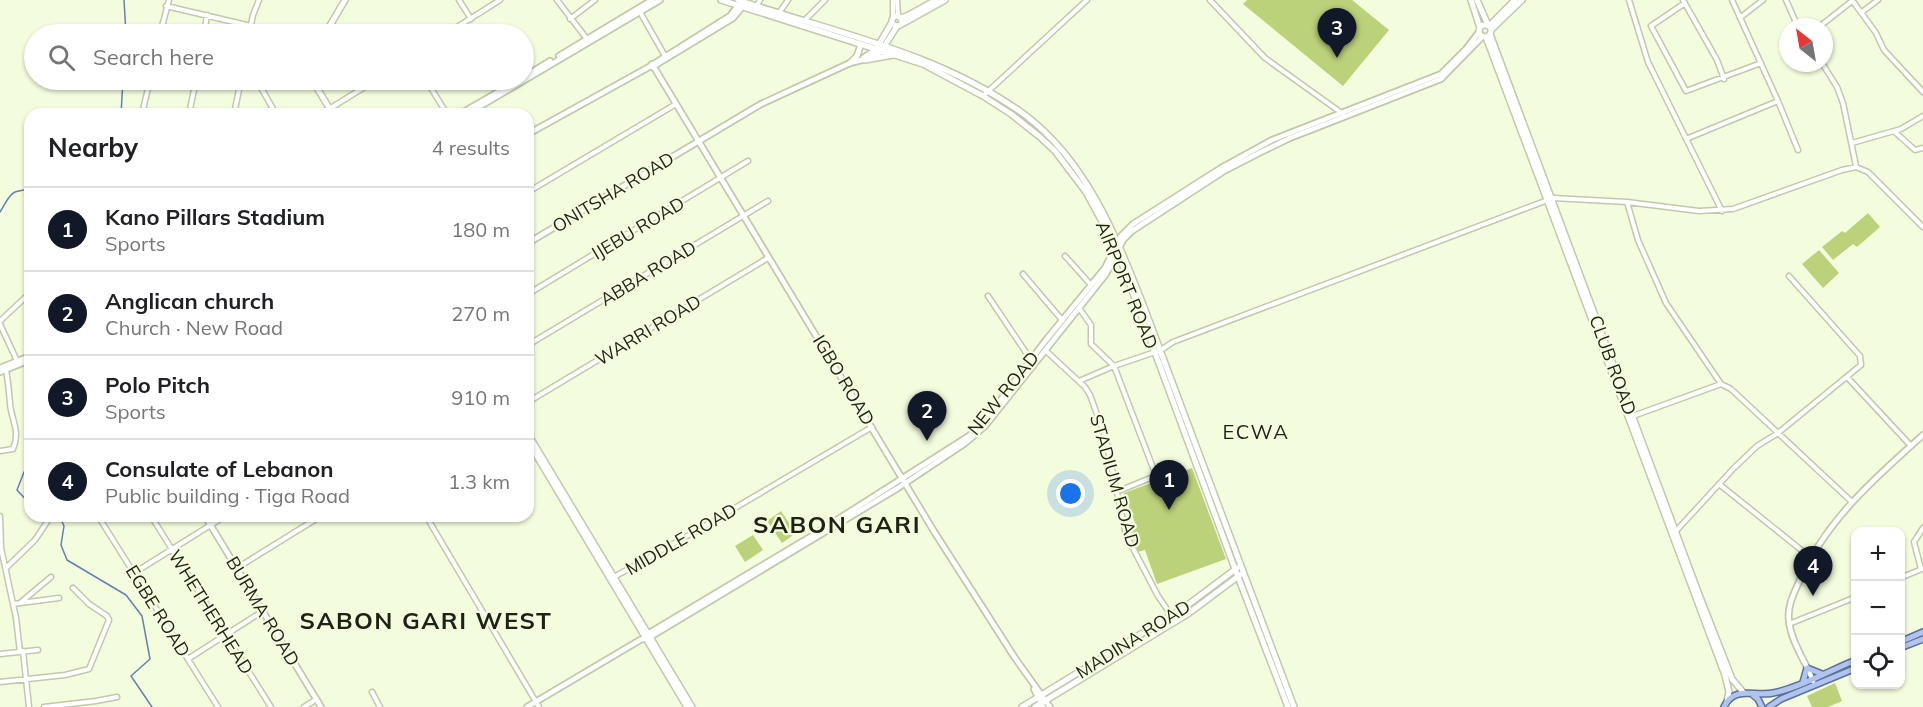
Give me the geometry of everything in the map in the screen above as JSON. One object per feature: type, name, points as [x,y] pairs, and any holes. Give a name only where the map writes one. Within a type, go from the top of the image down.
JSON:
[{"type":"main road","points":[[331,24],[345,0]]},
{"type":"main road","name":"AIRPORT ROAD","points":[[721,0],[758,3],[779,13],[956,73],[988,90],[1026,117],[1068,158],[1107,218],[1294,707]]},
{"type":"main road","points":[[880,47],[897,21],[936,0]]},
{"type":"main road","points":[[897,21],[945,0]]},
{"type":"main road","points":[[1471,0],[1486,31]]},
{"type":"main road","points":[[1476,0],[1546,201],[1710,628],[1729,692],[1726,704]]},
{"type":"main road","points":[[1486,31],[1515,0]]},
{"type":"main road","points":[[1486,31],[1522,0]]},
{"type":"main road","name":"AIRPORT ROAD","points":[[742,3],[861,44],[880,47],[895,55],[923,64],[983,96],[1042,135]]},
{"type":"main road","name":"CLUB ROAD","points":[[1486,31],[1553,198],[1632,420],[1710,628],[1732,679],[1746,693]]},
{"type":"main road","points":[[850,63],[857,56],[861,44]]},
{"type":"main road","points":[[861,60],[895,55]]},
{"type":"main road","points":[[318,90],[330,108]]},
{"type":"main road","name":"AIRPORT ROAD","points":[[1158,351],[1235,570],[1288,707]]},
{"type":"main road","points":[[534,445],[687,707]]},
{"type":"main road","points":[[534,451],[614,578],[645,637],[692,707]]},
{"type":"main road","name":"MADINA ROAD","points":[[1173,619],[1241,565]]},
{"type":"main road","name":"MADINA ROAD","points":[[1035,707],[1243,572]]},
{"type":"main road","points":[[1905,640],[1923,632]]},
{"type":"main road","points":[[1905,646],[1923,639]]},
{"type":"main road","points":[[1726,704],[1736,694],[1775,693],[1851,662]]},
{"type":"main road","points":[[1803,682],[1807,668],[1822,674]]},
{"type":"main road","points":[[1769,707],[1781,699],[1851,670]]},
{"type":"main road","points":[[1746,693],[1758,699],[1762,707]]},
{"type":"main road","name":"MADINA ROAD","points":[[1022,707],[1042,701]]},
{"type":"street","points":[[162,24],[169,0]]},
{"type":"street","points":[[252,24],[259,0]]},
{"type":"street","points":[[459,0],[471,19]]},
{"type":"street","points":[[463,24],[500,0]]},
{"type":"street","points":[[557,0],[587,39]]},
{"type":"street","points":[[570,19],[595,0]]},
{"type":"street","points":[[534,71],[652,0]]},
{"type":"street","points":[[534,74],[660,0]]},
{"type":"street","points":[[779,13],[788,0]]},
{"type":"street","points":[[804,21],[825,0]]},
{"type":"street","points":[[892,0],[897,21]]},
{"type":"street","points":[[897,0],[897,21]]},
{"type":"street","points":[[983,96],[1087,0]]},
{"type":"street","points":[[1210,0],[1265,58],[1343,115]]},
{"type":"street","points":[[1629,0],[1648,62],[1722,211]]},
{"type":"street","points":[[1732,0],[1798,150]]},
{"type":"street","points":[[1741,17],[1762,0]]},
{"type":"street","points":[[1786,0],[1794,18]]},
{"type":"street","points":[[1830,18],[1852,0],[1876,33],[1884,50],[1923,92]]},
{"type":"street","points":[[1862,12],[1878,0]]},
{"type":"street","points":[[1724,79],[1717,60],[1684,2],[1651,26],[1686,92],[1724,79],[1761,63]]},
{"type":"street","points":[[654,65],[730,16],[742,3]]},
{"type":"street","points":[[534,131],[654,65],[733,18],[742,3]]},
{"type":"street","points":[[166,6],[243,24]]},
{"type":"street","points":[[640,12],[665,56]]},
{"type":"street","points":[[206,24],[207,15]]},
{"type":"street","points":[[1118,247],[1132,231],[1224,171],[1290,138],[1442,75],[1486,31]]},
{"type":"street","name":"ONITSHA ROAD","points":[[534,239],[769,100],[861,60],[880,47]]},
{"type":"street","name":"IGBO ROAD","points":[[654,65],[935,533],[1042,701],[1050,707]]},
{"type":"street","points":[[1827,72],[1840,95],[1856,166]]},
{"type":"street","points":[[143,108],[148,90]]},
{"type":"street","points":[[190,108],[194,90]]},
{"type":"street","points":[[235,108],[239,90]]},
{"type":"street","points":[[262,90],[273,108]]},
{"type":"street","points":[[336,108],[362,90]]},
{"type":"street","points":[[432,90],[443,108]]},
{"type":"street","points":[[470,108],[501,90]]},
{"type":"street","points":[[477,108],[508,90]]},
{"type":"street","points":[[1686,139],[1778,101]]},
{"type":"street","points":[[534,188],[677,103]]},
{"type":"street","points":[[1852,143],[1895,132],[1923,116]]},
{"type":"street","points":[[1895,132],[1915,150],[1923,148]]},
{"type":"street","name":"IJEBU ROAD","points":[[534,290],[748,161]]},
{"type":"street","points":[[1079,381],[1293,295],[1553,198],[1722,211],[1856,166],[1868,171],[1923,227]]},
{"type":"street","name":"ABBA ROAD","points":[[534,341],[768,201]]},
{"type":"street","points":[[1627,202],[1638,240],[1666,303],[1721,384],[1731,389],[1852,502]]},
{"type":"street","name":"NEW ROAD","points":[[1005,398],[1031,360],[1048,342],[1109,263],[1118,247]]},
{"type":"street","name":"NEW ROAD","points":[[527,707],[537,704],[905,480],[976,433],[1044,350],[1062,320],[1110,269],[1118,247]]},
{"type":"street","points":[[1065,256],[1091,285]]},
{"type":"street","name":"WARRI ROAD","points":[[534,398],[768,258]]},
{"type":"street","points":[[1023,274],[1062,320]]},
{"type":"street","points":[[1675,531],[1757,446],[1778,433],[1861,365],[1860,356],[1789,276]]},
{"type":"street","points":[[988,296],[1031,360]]},
{"type":"street","points":[[17,361],[0,322],[24,299]]},
{"type":"street","points":[[1077,305],[1090,325],[1091,344],[1114,366],[1155,473],[1153,477],[1116,492]]},
{"type":"street","name":"STADIUM ROAD","points":[[1044,350],[1079,381],[1090,395],[1103,429],[1130,544],[1173,619]]},
{"type":"street","points":[[0,370],[24,359]]},
{"type":"street","points":[[0,370],[6,370],[24,361]]},
{"type":"street","points":[[0,451],[14,449],[17,433],[10,405],[6,370]]},
{"type":"street","points":[[1847,377],[1911,446]]},
{"type":"street","points":[[1632,420],[1721,384]]},
{"type":"street","name":"MIDDLE ROAD","points":[[614,578],[872,426]]},
{"type":"street","points":[[1814,686],[1789,624],[1788,609],[1791,599],[1810,557],[1832,525],[1852,502],[1923,435]]},
{"type":"street","points":[[1719,484],[1810,557]]},
{"type":"street","points":[[0,516],[1,548],[22,652],[29,707]]},
{"type":"street","points":[[6,568],[34,540],[47,522]]},
{"type":"street","name":"EGBE ROAD","points":[[102,522],[218,707]]},
{"type":"street","name":"WHETHERHEAD","points":[[155,522],[271,707]]},
{"type":"street","points":[[134,573],[214,522]]},
{"type":"street","points":[[237,568],[311,522]]},
{"type":"street","points":[[430,522],[537,704]]},
{"type":"street","name":"BURMA ROAD","points":[[211,524],[321,707]]},
{"type":"street","points":[[1905,576],[1922,569],[1914,542],[1923,528]]},
{"type":"street","points":[[20,603],[51,578]]},
{"type":"street","points":[[0,682],[71,675],[89,669],[109,619],[73,588]]},
{"type":"street","points":[[13,604],[59,598]]},
{"type":"street","points":[[1789,624],[1851,599]]},
{"type":"street","points":[[188,659],[263,611]]},
{"type":"street","points":[[0,654],[38,650]]},
{"type":"street","points":[[372,692],[380,707]]},
{"type":"street","points":[[44,707],[96,702],[117,697]]},
{"type":"street","points":[[304,707],[317,699]]},
{"type":"green space","points":[[1247,0],[1352,0],[1389,30],[1343,86],[1243,4]]},
{"type":"green space","points":[[1868,213],[1880,227],[1857,247],[1853,244],[1833,260],[1822,247],[1842,231],[1845,233]]},
{"type":"green space","points":[[1819,250],[1839,273],[1823,288],[1802,264]]},
{"type":"green space","points":[[1192,468],[1226,559],[1157,584],[1145,550],[1138,552],[1130,529],[1136,526],[1124,493]]},
{"type":"green space","points":[[781,511],[796,533],[782,543],[767,521]]},
{"type":"green space","points":[[753,535],[763,550],[745,562],[735,546]]},
{"type":"green space","points":[[1835,683],[1842,701],[1828,707],[1812,707],[1807,696]]},
{"type":"waterway","points":[[124,0],[125,24]]},
{"type":"waterway","points":[[121,108],[122,90]]},
{"type":"waterway","points":[[0,212],[13,193],[24,190]]},
{"type":"waterway","points":[[24,472],[17,490],[24,498]]},
{"type":"waterway","points":[[62,522],[64,526],[61,545],[67,560],[126,595],[142,616],[150,659],[131,676],[152,707]]},
{"type":"place","name":"Polo Pitch","points":[[1337,58]]},
{"type":"place","name":"Anglican church","points":[[927,441]]},
{"type":"place","name":"Kano Pillars Stadium","points":[[1169,510]]},
{"type":"place","name":"Consulate of Lebanon","points":[[1813,596]]},
{"type":"district","name":"ECWA","points":[[1256,431]]},
{"type":"district","name":"SABON GARI","points":[[837,524]]},
{"type":"district","name":"SABON GARI WEST","points":[[426,620]]}]
